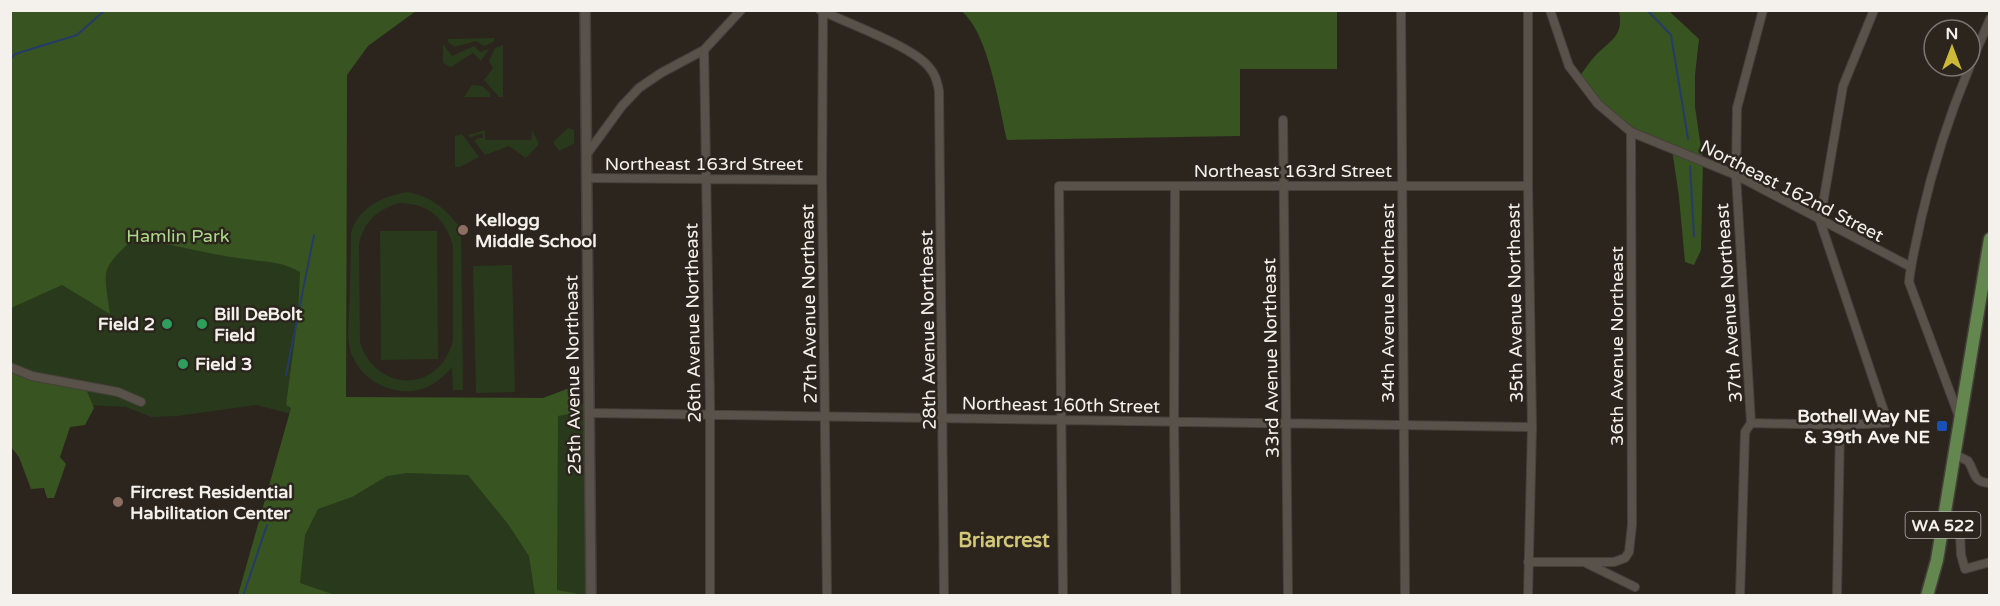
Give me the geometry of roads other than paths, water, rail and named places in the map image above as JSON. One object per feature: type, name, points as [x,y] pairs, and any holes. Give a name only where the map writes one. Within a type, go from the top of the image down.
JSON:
[{"type":"main road","name":"WA 522","points":[[1927,596],[1937,560],[1989,239]]},
{"type":"street","name":"25th Avenue Northeast","points":[[585,10],[591,596]]},
{"type":"street","points":[[587,154],[622,106],[639,88],[661,73],[704,50],[741,10]]},
{"type":"street","name":"34th Avenue Northeast","points":[[1401,10],[1402,425],[1405,596]]},
{"type":"street","name":"35th Avenue Northeast","points":[[1528,10],[1532,427],[1528,596]]},
{"type":"street","name":"Northeast 162nd Street","points":[[1550,10],[1569,66],[1598,104],[1631,132],[1736,175],[1911,267]]},
{"type":"street","name":"37th Avenue Northeast","points":[[1740,596],[1745,432],[1751,423],[1736,175],[1737,108],[1763,10]]},
{"type":"street","points":[[1751,423],[1840,425],[1888,423],[1820,221],[1843,86],[1874,10]]},
{"type":"street","name":"28th Avenue Northeast","points":[[822,11],[914,54],[928,66],[936,77],[939,91],[944,596]]},
{"type":"street","name":"27th Avenue Northeast","points":[[822,11],[827,596]]},
{"type":"street","points":[[1982,36],[1989,19]]},
{"type":"street","name":"26th Avenue Northeast","points":[[704,50],[710,415],[710,596]]},
{"type":"street","points":[[1960,420],[1911,291],[1910,282],[1911,267],[1942,140],[1965,78]]},
{"type":"street","name":"33rd Avenue Northeast","points":[[1283,120],[1288,596]]},
{"type":"street","name":"36th Avenue Northeast","points":[[1582,561],[1614,562],[1625,558],[1629,552],[1632,525],[1631,132]]},
{"type":"street","name":"Northeast 163rd Street","points":[[587,178],[822,180]]},
{"type":"street","name":"Northeast 163rd Street","points":[[1061,420],[1059,186],[1528,186]]},
{"type":"street","points":[[1175,186],[1176,596]]},
{"type":"street","points":[[10,367],[32,376],[118,392],[141,402]]},
{"type":"street","name":"Northeast 160th Street","points":[[590,413],[1532,427]]},
{"type":"street","points":[[1061,420],[1063,596]]},
{"type":"street","points":[[1837,596],[1840,425]]},
{"type":"street","points":[[1954,454],[1968,461],[1976,479],[1981,483],[1989,483]]},
{"type":"street","points":[[1942,526],[1960,533],[1961,555],[1965,569],[1989,562]]},
{"type":"street","points":[[1528,562],[1582,561],[1635,588]]},
{"type":"waterway","points":[[10,60],[15,54],[77,35],[105,10]]},
{"type":"waterway","points":[[1647,10],[1671,35],[1688,139]]},
{"type":"waterway","points":[[1690,166],[1694,236]]},
{"type":"waterway","points":[[286,375],[314,235]]},
{"type":"waterway","points":[[243,596],[267,525]]},
{"type":"place","name":"Kellogg Middle School","points":[[463,230]]},
{"type":"place","name":"Field 2","points":[[167,324]]},
{"type":"place","name":"Bill DeBolt Field","points":[[202,324]]},
{"type":"place","name":"Field 3","points":[[183,364]]},
{"type":"place","name":"Bothell Way NE & 39th Ave NE","points":[[1942,426]]},
{"type":"place","name":"Fircrest Residential Habilitation Center","points":[[118,502]]},
{"type":"district","name":"Briarcrest","points":[[1004,540]]},
{"type":"park label","name":"Hamlin Park","points":[[178,236]]}]
